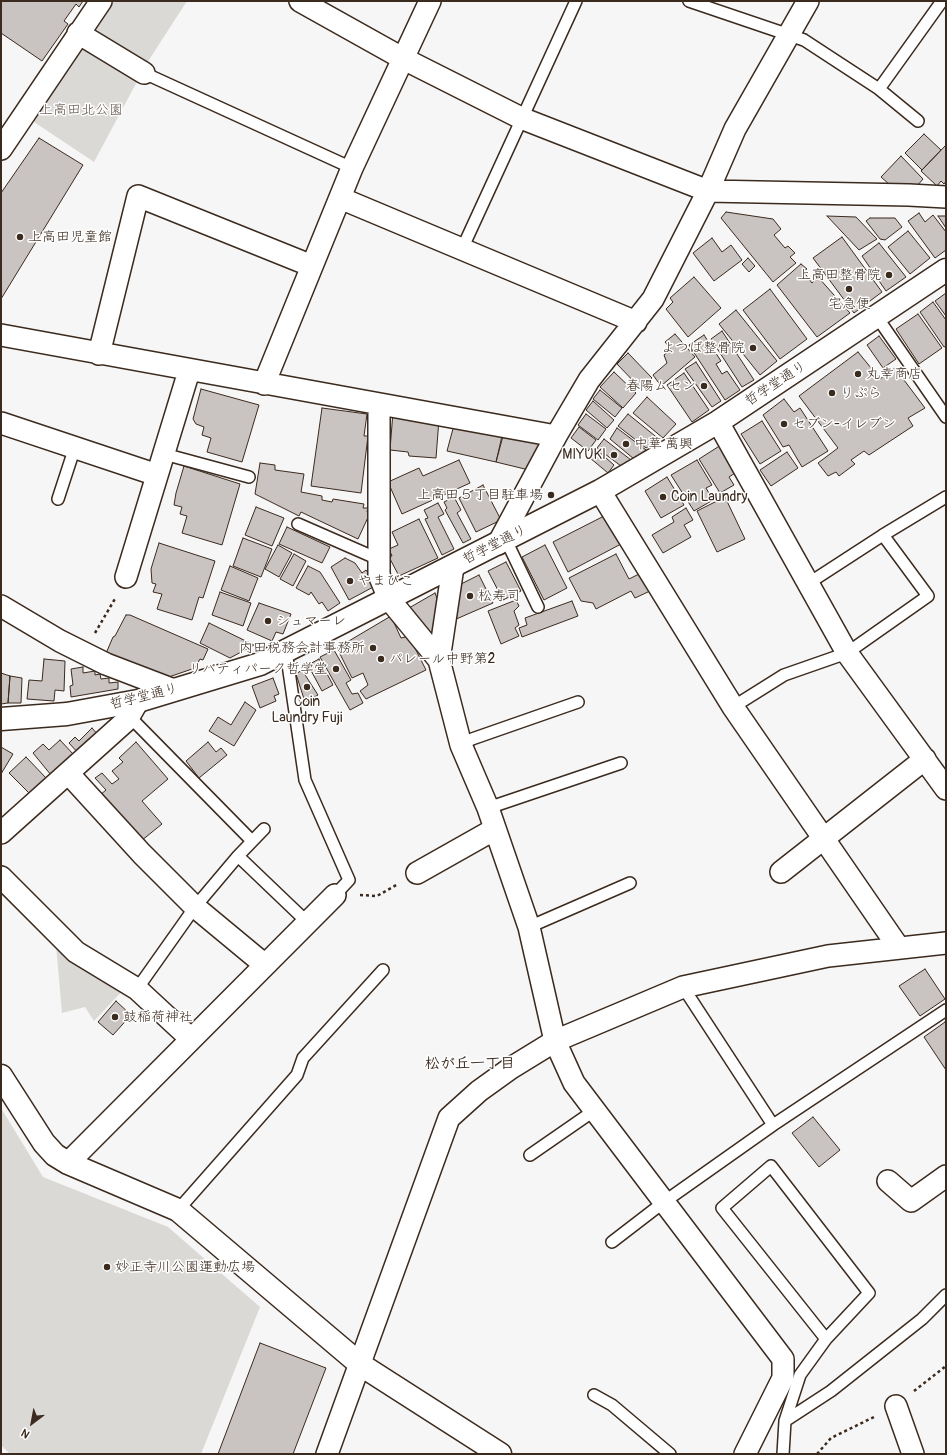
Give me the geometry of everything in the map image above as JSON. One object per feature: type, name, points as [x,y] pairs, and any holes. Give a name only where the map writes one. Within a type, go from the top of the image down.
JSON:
[{"type":"street","points":[[1,149],[101,1]]},
{"type":"street","points":[[300,1],[402,58],[521,118],[708,191],[946,197]]},
{"type":"street","points":[[264,384],[352,168],[402,58],[430,1]]},
{"type":"street","points":[[502,542],[556,436],[589,380],[653,299],[708,191],[735,129],[808,1]]},
{"type":"street","points":[[78,33],[144,73]]},
{"type":"street","points":[[99,354],[138,196],[312,266]]},
{"type":"street","points":[[340,198],[636,322]]},
{"type":"street","name":"哲学堂通り","points":[[1,719],[134,709],[174,690],[260,664],[600,491],[718,422],[946,270]]},
{"type":"street","points":[[1,335],[189,371],[556,436]]},
{"type":"street","points":[[126,577],[189,371]]},
{"type":"street","points":[[379,404],[379,575],[389,598],[440,660]]},
{"type":"street","points":[[718,422],[847,653],[946,789]]},
{"type":"street","points":[[1,423],[157,474]]},
{"type":"street","points":[[600,491],[733,707],[899,948]]},
{"type":"street","points":[[453,567],[440,660],[461,744],[488,808],[529,927],[555,1041],[574,1083],[783,1358],[783,1378],[745,1454]]},
{"type":"street","points":[[1,606],[60,641],[106,664],[174,690]]},
{"type":"street","points":[[2,830],[127,720],[134,709]]},
{"type":"street","points":[[781,872],[925,759]]},
{"type":"street","points":[[68,773],[142,854],[195,907],[265,965]]},
{"type":"street","points":[[417,873],[495,829]]},
{"type":"street","points":[[1,877],[76,952],[137,989],[191,1039]]},
{"type":"street","points":[[68,1163],[335,895]]},
{"type":"street","points":[[327,1454],[361,1365],[449,1118],[479,1092],[511,1068],[555,1041],[683,987],[828,956],[946,943]]},
{"type":"street","points":[[1,1076],[44,1144],[55,1156],[178,1210],[361,1365],[500,1454]]},
{"type":"street","points":[[888,1181],[911,1201],[946,1176]]},
{"type":"street","points":[[896,1406],[913,1454]]},
{"type":"lane","points":[[462,249],[576,1]]},
{"type":"lane","points":[[689,1],[804,40],[879,89],[918,121]]},
{"type":"lane","points":[[879,89],[942,1]]},
{"type":"lane","points":[[144,73],[352,168]]},
{"type":"lane","points":[[877,317],[946,417]]},
{"type":"lane","points":[[58,499],[75,447]]},
{"type":"lane","points":[[164,454],[249,477]]},
{"type":"lane","points":[[809,583],[883,535],[946,497]]},
{"type":"lane","points":[[298,524],[378,559]]},
{"type":"lane","points":[[733,707],[784,675],[847,653],[928,596],[883,535]]},
{"type":"lane","points":[[502,542],[538,607]]},
{"type":"lane","points":[[286,651],[305,780],[349,880],[335,895]]},
{"type":"lane","points":[[461,744],[578,702]]},
{"type":"lane","points":[[134,709],[252,841]]},
{"type":"lane","points":[[488,808],[621,763]]},
{"type":"lane","points":[[137,989],[195,907],[238,856],[264,829]]},
{"type":"lane","points":[[238,856],[307,922]]},
{"type":"lane","points":[[529,927],[630,883]]},
{"type":"lane","points":[[178,1210],[297,1075],[303,1058],[383,970]]},
{"type":"lane","points":[[683,987],[773,1125]]},
{"type":"lane","points":[[612,1242],[664,1202],[773,1125],[946,1010]]},
{"type":"lane","points":[[530,1156],[595,1110]]},
{"type":"lane","points":[[784,1454],[785,1421],[800,1375],[826,1339],[869,1293],[771,1166],[722,1208],[826,1339]]},
{"type":"lane","points":[[785,1421],[831,1391],[910,1329],[946,1295]]},
{"type":"lane","points":[[594,1395],[612,1405],[670,1454]]},
{"type":"path","points":[[96,632],[126,577]]},
{"type":"path","points":[[335,895],[377,896],[417,873]]},
{"type":"green space","points":[[110,1],[187,1],[147,63],[96,31],[94,23]]},
{"type":"green space","name":"上高田北公園","points":[[84,43],[140,76],[94,162],[31,120]]},
{"type":"green space","points":[[56,945],[126,987],[94,1021],[85,1007],[62,1013]]},
{"type":"green space","name":"妙正寺川公園運動広場","points":[[1,1108],[43,1177],[168,1227],[260,1307],[201,1454],[10,1454],[1,1445]]},
{"type":"building","points":[[1,1],[83,1],[79,7],[76,4],[64,21],[68,24],[42,61],[1,33]]},
{"type":"building","points":[[924,134],[941,150],[922,170],[905,153]]},
{"type":"building","points":[[39,138],[83,165],[1,299],[1,193]]},
{"type":"building","points":[[946,145],[946,181],[944,184],[941,181],[937,186],[921,171]]},
{"type":"building","points":[[901,156],[923,179],[917,186],[890,185],[881,177]]},
{"type":"building","points":[[726,212],[773,219],[781,229],[774,235],[785,248],[788,246],[795,253],[790,257],[796,263],[773,282],[721,218]]},
{"type":"building","points":[[919,213],[925,222],[933,215],[946,232],[946,250],[935,258],[908,221]]},
{"type":"building","points":[[827,216],[856,217],[877,239],[859,250]]},
{"type":"building","points":[[938,216],[946,216],[946,228]]},
{"type":"building","points":[[870,218],[895,218],[902,227],[885,240],[880,239],[866,221]]},
{"type":"building","points":[[908,231],[930,258],[910,274],[888,247]]},
{"type":"building","points":[[842,237],[882,292],[854,313],[813,258]]},
{"type":"building","points":[[712,238],[722,252],[731,245],[742,260],[714,281],[693,253]]},
{"type":"building","points":[[879,243],[906,277],[886,291],[862,256]]},
{"type":"building","points":[[748,258],[755,266],[749,272],[742,264]]},
{"type":"building","points":[[801,264],[807,269],[803,271],[812,283],[818,277],[850,313],[817,337],[777,285]]},
{"type":"building","points":[[694,277],[721,308],[688,337],[666,309],[673,302],[670,298]]},
{"type":"building","points":[[770,289],[807,339],[780,359],[743,310]]},
{"type":"building","points":[[946,293],[946,316],[935,301]]},
{"type":"building","points":[[933,302],[946,320],[946,346],[944,347],[920,312]]},
{"type":"building","points":[[736,310],[777,361],[760,375],[719,324]]},
{"type":"building","points":[[918,314],[942,348],[919,364],[896,329]]},
{"type":"building","points":[[722,331],[754,380],[742,387],[711,339]]},
{"type":"building","points":[[675,334],[695,357],[661,386],[653,375],[667,363],[664,355],[671,349],[665,342]]},
{"type":"building","points":[[704,335],[721,361],[716,364],[722,374],[727,371],[740,390],[725,400],[689,345]]},
{"type":"building","points":[[879,336],[896,359],[883,368],[867,345]]},
{"type":"building","points":[[858,352],[880,379],[895,368],[925,408],[908,418],[913,426],[869,455],[864,451],[851,460],[855,464],[839,476],[836,472],[828,476],[818,463],[838,448],[799,396]]},
{"type":"building","points":[[628,353],[652,378],[641,389],[617,364]]},
{"type":"building","points":[[696,362],[721,401],[712,407],[685,369]]},
{"type":"building","points":[[614,372],[636,393],[623,408],[600,387]]},
{"type":"building","points":[[684,373],[709,410],[692,422],[667,385]]},
{"type":"building","points":[[201,389],[259,405],[242,462],[207,452],[211,438],[202,435],[204,427],[196,424],[193,419]]},
{"type":"building","points":[[600,390],[622,408],[615,417],[593,399]]},
{"type":"building","points":[[647,397],[676,424],[663,438],[633,413]]},
{"type":"building","points":[[784,399],[794,412],[800,408],[828,451],[802,467],[789,445],[783,447],[763,415]]},
{"type":"building","points":[[593,401],[614,420],[607,428],[586,410]]},
{"type":"building","points":[[322,408],[367,414],[364,436],[368,436],[361,493],[311,486]]},
{"type":"building","points":[[393,412],[439,419],[436,458],[409,456],[408,452],[390,450]]},
{"type":"building","points":[[586,414],[606,429],[598,440],[578,425]]},
{"type":"building","points":[[628,414],[660,440],[646,448],[618,426]]},
{"type":"building","points":[[762,421],[781,451],[760,464],[741,434]]},
{"type":"building","points":[[454,425],[502,436],[496,462],[447,451]]},
{"type":"building","points":[[579,427],[596,440],[588,451],[571,438]]},
{"type":"building","points":[[617,428],[646,450],[634,459],[610,439]]},
{"type":"building","points":[[503,436],[539,444],[533,471],[496,462]]},
{"type":"building","points":[[604,439],[631,460],[621,466],[597,448]]},
{"type":"building","points":[[721,445],[738,471],[729,477],[734,485],[720,493],[699,459]]},
{"type":"building","points":[[597,450],[614,465],[608,473],[590,458]]},
{"type":"building","points":[[787,452],[798,468],[771,486],[760,470]]},
{"type":"building","points":[[459,460],[470,483],[402,514],[388,482],[419,468],[423,476]]},
{"type":"building","points":[[697,460],[712,485],[706,488],[713,500],[694,511],[671,475]]},
{"type":"building","points":[[260,463],[275,465],[275,470],[304,474],[301,492],[322,496],[322,500],[332,502],[333,499],[364,504],[363,508],[368,508],[367,512],[370,513],[358,539],[301,512],[299,516],[255,494]]},
{"type":"building","points":[[184,466],[240,484],[222,545],[182,533],[187,516],[180,514],[182,507],[174,505]]},
{"type":"building","points":[[667,477],[684,505],[661,518],[645,491]]},
{"type":"building","points":[[483,485],[501,520],[476,532],[459,498]]},
{"type":"building","points":[[454,497],[461,510],[457,513],[471,539],[463,543],[445,510],[447,508],[444,502]]},
{"type":"building","points":[[725,497],[745,539],[717,552],[697,511]]},
{"type":"building","points":[[438,503],[444,514],[438,517],[454,549],[442,555],[425,519],[428,518],[424,510]]},
{"type":"building","points":[[256,507],[284,518],[272,546],[245,535]]},
{"type":"building","points":[[686,508],[693,520],[684,525],[691,537],[663,553],[652,535],[674,522],[672,517]]},
{"type":"building","points":[[606,515],[621,544],[568,572],[553,542]]},
{"type":"building","points":[[419,519],[438,558],[399,576],[389,557],[392,556],[389,549],[398,545],[392,532]]},
{"type":"building","points":[[287,527],[330,547],[322,563],[279,544]]},
{"type":"building","points":[[243,538],[272,549],[261,577],[233,566]]},
{"type":"building","points":[[159,543],[215,561],[203,598],[199,597],[192,620],[157,609],[162,594],[153,592],[156,584],[152,583],[151,569]]},
{"type":"building","points":[[278,545],[292,553],[279,577],[265,569]]},
{"type":"building","points":[[545,545],[567,588],[544,600],[522,557]]},
{"type":"building","points":[[294,554],[306,561],[293,586],[280,579]]},
{"type":"building","points":[[616,554],[629,579],[641,573],[650,591],[635,598],[631,591],[596,609],[593,603],[581,601],[569,578]]},
{"type":"building","points":[[345,558],[355,563],[362,573],[366,570],[377,585],[349,600],[331,567]]},
{"type":"building","points":[[506,562],[521,591],[503,600],[488,571]]},
{"type":"building","points":[[230,566],[258,578],[249,601],[221,590]]},
{"type":"building","points":[[308,566],[320,572],[340,603],[328,611],[322,602],[319,604],[311,592],[309,595],[296,588]]},
{"type":"building","points":[[479,575],[493,603],[454,620],[457,586]]},
{"type":"building","points":[[220,592],[251,603],[243,626],[212,615]]},
{"type":"building","points":[[435,593],[441,609],[436,632],[426,635],[409,608]]},
{"type":"building","points":[[516,600],[519,606],[514,611],[519,625],[515,628],[519,636],[501,644],[488,611]]},
{"type":"building","points":[[572,601],[578,616],[522,637],[519,628],[527,625],[525,618]]},
{"type":"building","points":[[259,603],[291,614],[283,634],[276,632],[272,641],[247,630]]},
{"type":"building","points":[[126,615],[130,615],[208,649],[203,660],[200,659],[195,668],[160,680],[108,657],[107,651],[113,637],[115,636]]},
{"type":"building","name":"パレール中野第2","points":[[391,616],[401,638],[409,636],[426,670],[366,699],[360,691],[368,685],[363,673],[352,678],[337,648]]},
{"type":"building","points":[[209,623],[254,645],[230,658],[200,643]]},
{"type":"building","name":"リバティパーク哲学堂","points":[[334,650],[351,680],[346,683],[352,694],[358,693],[363,703],[350,710],[320,657]]},
{"type":"building","points":[[44,659],[65,661],[64,691],[55,690],[54,701],[27,699],[29,680],[42,681]]},
{"type":"building","points":[[319,659],[333,685],[322,691],[308,665]]},
{"type":"building","points":[[83,667],[83,673],[95,671],[95,675],[100,674],[101,679],[109,678],[109,683],[118,682],[118,689],[71,697],[70,686],[73,685],[71,669]]},
{"type":"building","points":[[302,670],[318,695],[305,702],[296,674]]},
{"type":"building","points":[[1,673],[10,676],[8,703],[1,704]]},
{"type":"building","points":[[10,676],[22,678],[21,703],[8,703]]},
{"type":"building","points":[[273,678],[279,694],[274,696],[276,701],[260,708],[252,686]]},
{"type":"building","points":[[245,702],[256,710],[234,746],[209,731],[218,717],[231,725]]},
{"type":"building","points":[[92,728],[99,736],[79,754],[69,743],[75,737],[79,741]]},
{"type":"building","points":[[60,740],[74,755],[51,775],[33,753],[43,744],[49,750]]},
{"type":"building","points":[[136,742],[168,779],[142,801],[162,824],[141,841],[100,795],[106,790],[95,778],[102,773],[112,784],[119,779],[112,771],[123,762],[119,758]]},
{"type":"building","points":[[208,742],[216,752],[221,748],[227,755],[199,778],[186,761]]},
{"type":"building","points":[[1,747],[13,754],[1,774]]},
{"type":"building","points":[[26,757],[47,779],[31,795],[9,773]]},
{"type":"building","points":[[925,969],[945,999],[920,1016],[899,986]]},
{"type":"building","points":[[116,1001],[131,1015],[113,1035],[98,1022]]},
{"type":"building","points":[[945,1022],[946,1023],[946,1070],[924,1037]]},
{"type":"building","points":[[813,1117],[840,1150],[819,1167],[792,1133]]},
{"type":"building","points":[[260,1343],[326,1368],[293,1454],[218,1454]]},
{"type":"place","name":"上高田児童館","points":[[20,237]]},
{"type":"place","name":"上高田整骨院","points":[[889,275]]},
{"type":"place","name":"宅急便","points":[[849,289]]},
{"type":"place","name":"よつば整骨院","points":[[753,348]]},
{"type":"place","name":"丸幸商店","points":[[858,374]]},
{"type":"place","name":"春陽ムセン","points":[[704,386]]},
{"type":"place","name":"りぷら","points":[[832,393]]},
{"type":"place","name":"セブン-イレブン","points":[[784,424]]},
{"type":"place","name":"中華 萬興","points":[[626,444]]},
{"type":"place","name":"MIYUKI","points":[[614,455]]},
{"type":"place","name":"上高田５丁目駐車場","points":[[551,495]]},
{"type":"place","name":"Coin Laundry","points":[[663,497]]},
{"type":"place","name":"やまびこ","points":[[350,581]]},
{"type":"place","name":"松寿司","points":[[470,596]]},
{"type":"place","name":"シュマーレ","points":[[268,621]]},
{"type":"place","name":"内田税務会計事務所","points":[[373,648]]},
{"type":"place","name":"パレール中野第2","points":[[381,659]]},
{"type":"place","name":"リバティパーク哲学堂","points":[[336,669]]},
{"type":"place","name":"Coin Laundry Fuji","points":[[307,687]]},
{"type":"place","name":"鼓稲荷神社","points":[[115,1017]]},
{"type":"place","name":"妙正寺川公園運動広場","points":[[107,1267]]},
{"type":"district","name":"松が丘一丁目","points":[[470,1064]]}]
